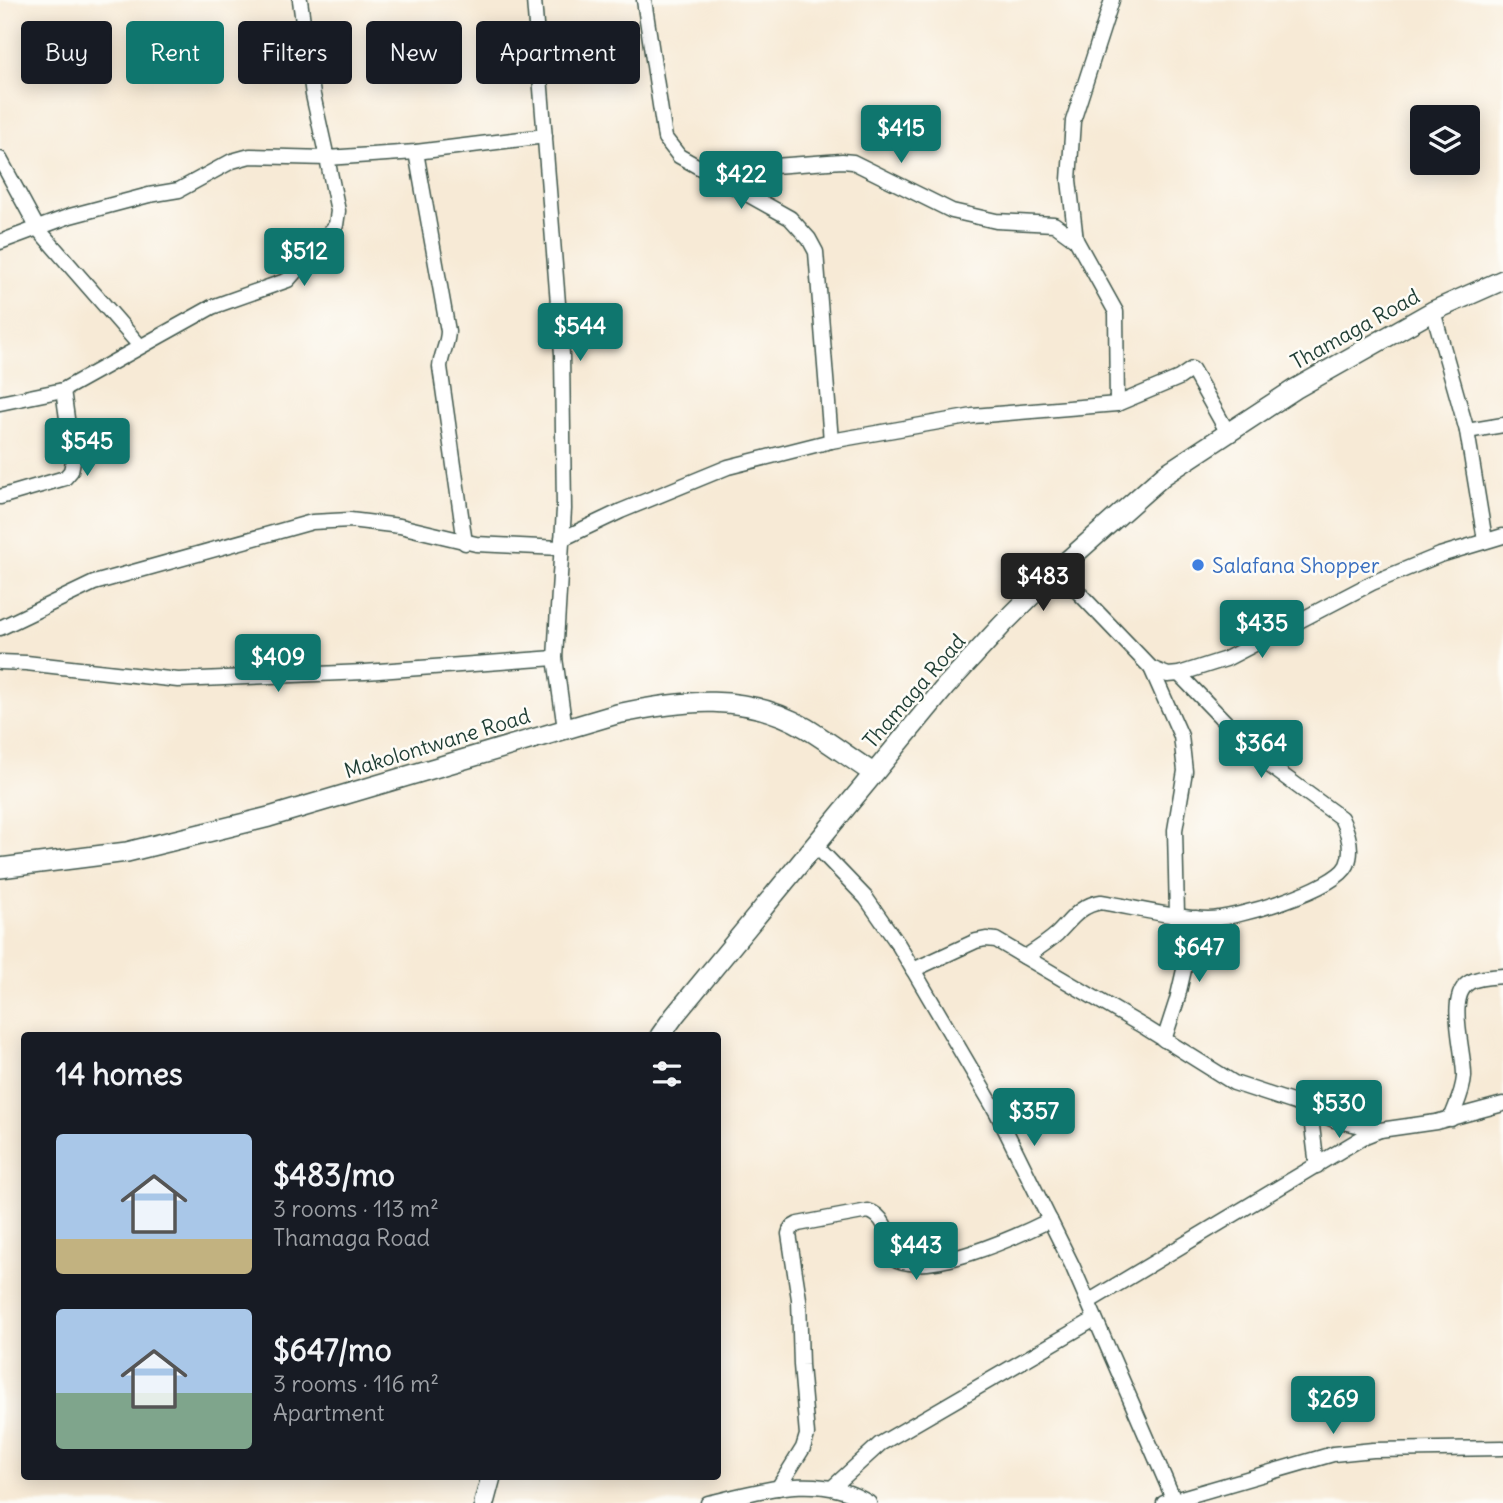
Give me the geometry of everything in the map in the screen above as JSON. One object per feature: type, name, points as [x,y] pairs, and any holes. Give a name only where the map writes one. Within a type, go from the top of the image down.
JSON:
[{"type":"main road","name":"Thamaga Road","points":[[663,1032],[873,774],[978,651],[1057,570],[1164,475],[1228,433],[1296,389],[1433,311],[1503,280]]},
{"type":"main road","name":"Makolontwane Road","points":[[0,868],[63,862],[149,847],[269,817],[617,714],[665,703],[731,703],[769,711],[804,726],[873,774]]},
{"type":"main road","points":[[484,1503],[490,1480]]},
{"type":"street","points":[[0,403],[63,390],[212,307],[288,280],[336,225],[338,211],[313,95],[300,0]]},
{"type":"street","points":[[534,0],[562,355],[562,543],[555,658],[565,729]]},
{"type":"street","points":[[644,0],[665,138],[679,156],[790,218],[809,239],[817,253],[831,441]]},
{"type":"street","points":[[1112,0],[1073,121],[1069,180],[1076,240],[1116,312],[1116,404]]},
{"type":"street","points":[[0,242],[70,216],[179,190],[232,161],[250,156],[327,158],[416,152],[545,136]]},
{"type":"street","points":[[416,152],[448,331],[448,339],[440,357],[440,367],[465,543]]},
{"type":"street","points":[[0,159],[38,229],[140,346]]},
{"type":"street","points":[[707,172],[853,162],[952,211],[996,221],[1054,224],[1076,240]]},
{"type":"street","points":[[1433,311],[1467,431],[1485,540]]},
{"type":"street","points":[[0,628],[94,583],[312,522],[350,520],[400,526],[465,543],[562,543],[621,511],[728,467],[831,441],[973,416],[1116,404],[1179,378],[1192,369],[1228,433]]},
{"type":"street","points":[[0,496],[65,478],[71,471],[73,461],[63,390]]},
{"type":"street","points":[[1467,431],[1503,425]]},
{"type":"street","points":[[1151,668],[1167,675],[1179,674],[1226,659],[1372,583],[1440,555],[1503,536]]},
{"type":"street","points":[[1057,570],[1151,668],[1181,736],[1185,771],[1175,830],[1177,915]]},
{"type":"street","points":[[0,662],[178,680],[365,672],[555,658]]},
{"type":"street","points":[[1025,957],[1046,943],[1081,909],[1090,904],[1101,902],[1196,918],[1227,917],[1326,885],[1347,866],[1350,848],[1348,833],[1341,818],[1262,760],[1179,674]]},
{"type":"street","points":[[816,846],[866,898],[914,970],[997,1113],[1088,1302],[1169,1501],[1333,1454],[1373,1450],[1503,1448]]},
{"type":"street","points":[[1164,1040],[1177,1000],[1196,918]]},
{"type":"street","points":[[914,970],[986,939],[996,940],[1234,1083],[1349,1125],[1380,1130]]},
{"type":"street","points":[[1451,1119],[1462,1090],[1464,1074],[1457,1002],[1461,990],[1471,981],[1503,975]]},
{"type":"street","points":[[1088,1302],[1365,1136],[1380,1130],[1451,1119],[1503,1104]]},
{"type":"street","points":[[1310,1110],[1317,1166]]},
{"type":"street","points":[[778,1488],[803,1448],[807,1435],[799,1299],[789,1234],[791,1228],[798,1224],[868,1211],[876,1213],[882,1217],[893,1258],[901,1264],[911,1265],[1000,1244],[1050,1220]]},
{"type":"street","points":[[833,1487],[880,1444],[1095,1319]]},
{"type":"street","points":[[710,1503],[778,1488],[815,1485],[833,1487],[869,1503]]},
{"type":"place","name":"Salafana Shopper","points":[[1198,565]]}]
